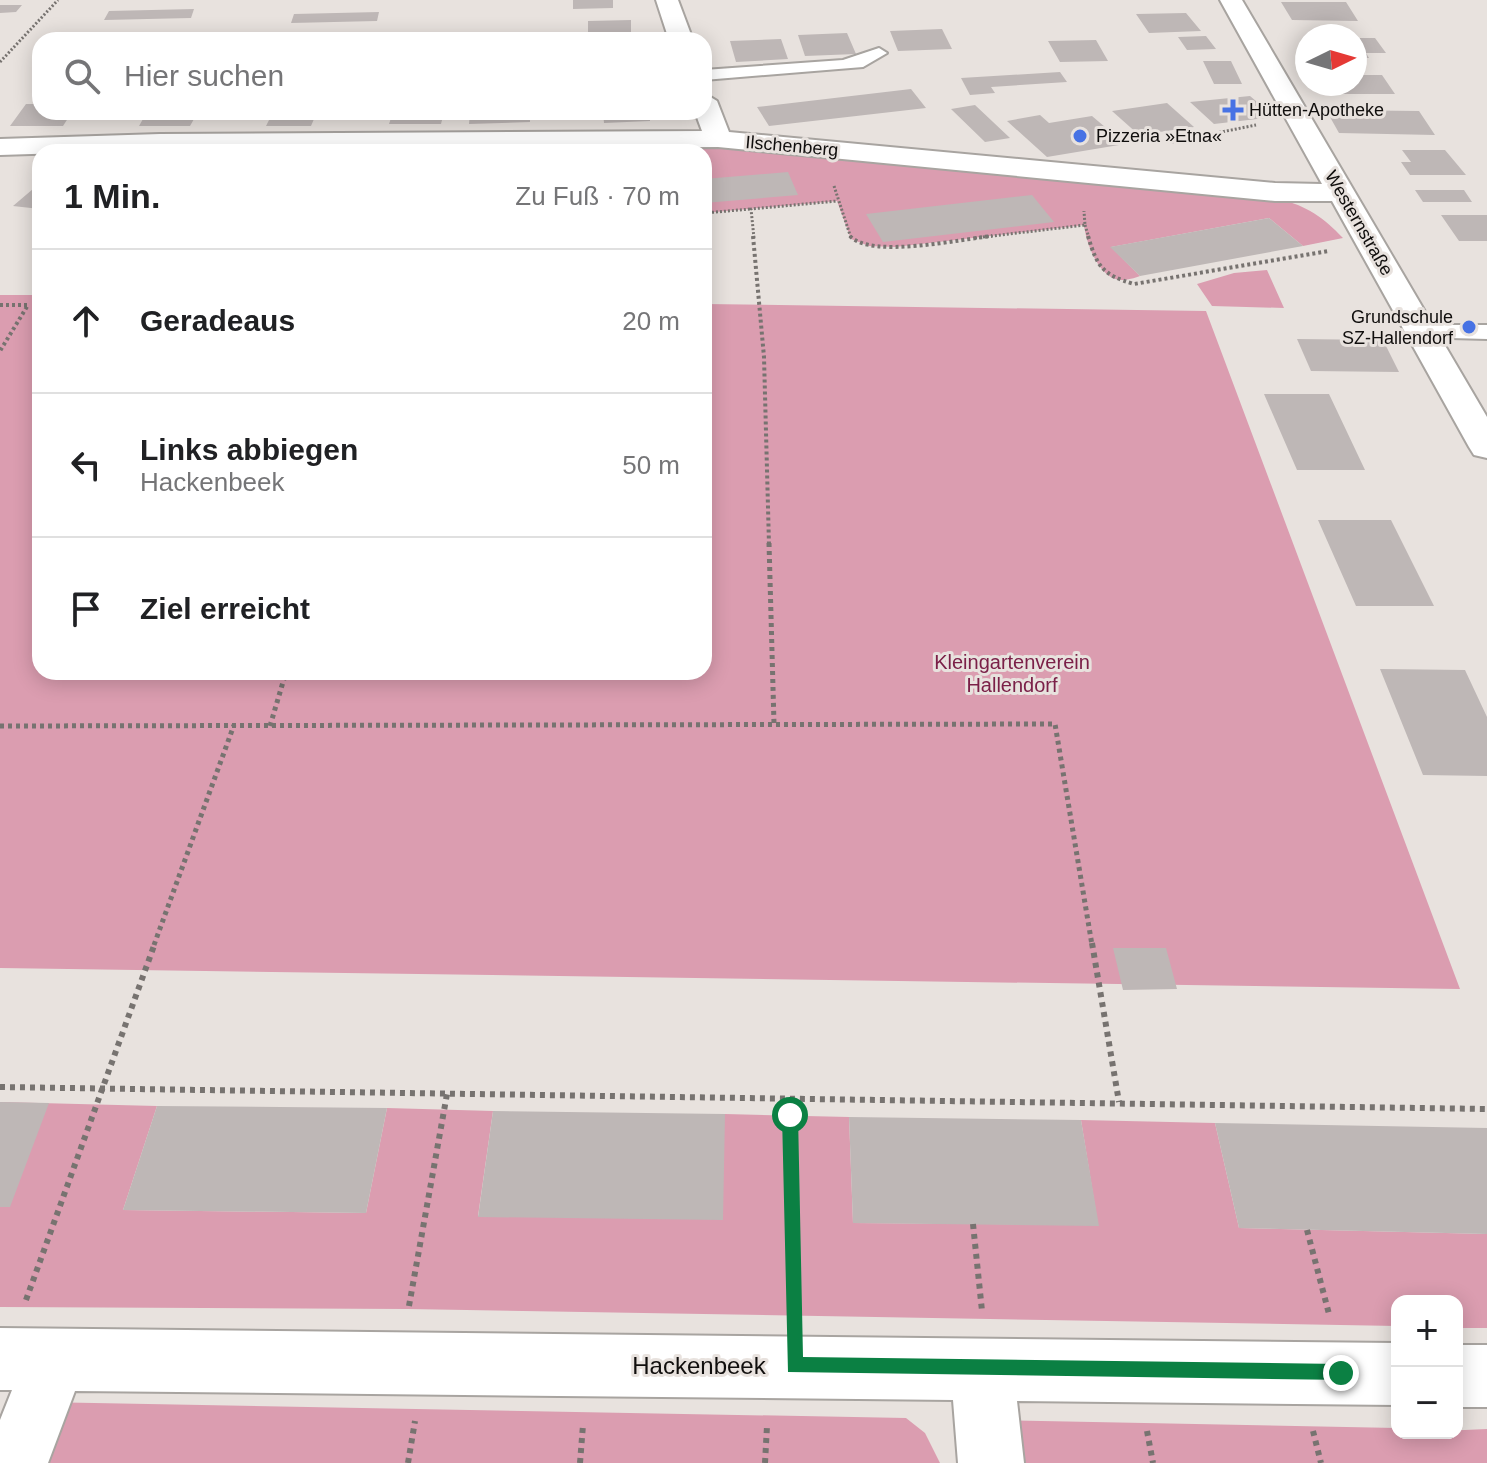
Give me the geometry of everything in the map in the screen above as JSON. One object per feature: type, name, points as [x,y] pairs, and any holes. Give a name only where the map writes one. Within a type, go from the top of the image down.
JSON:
[{"type":"street","points":[[667,0],[678,32]]},
{"type":"street","name":"Westernstraße","points":[[1231,0],[1487,447]]},
{"type":"street","points":[[711,120],[718,139]]},
{"type":"street","name":"Ilschenberg","points":[[96,144],[718,139],[1275,192],[1342,193]]},
{"type":"street","name":"Ilschenberg","points":[[0,147],[32,146]]},
{"type":"street","points":[[15,1463],[21,1360]]},
{"type":"street","name":"Hackenbeek","points":[[21,1360],[1369,1374]]},
{"type":"street","points":[[982,1368],[991,1463]]},
{"type":"street","points":[[1463,1376],[1487,1376]]},
{"type":"lane","points":[[712,74],[843,65],[863,62],[879,53]]},
{"type":"lane","points":[[1422,332],[1487,332]]},
{"type":"path","points":[[0,62],[58,0]]},
{"type":"path","points":[[1161,144],[1299,117]]},
{"type":"path","points":[[841,150],[833,179],[837,201],[851,239],[869,246],[895,247],[1085,225]]},
{"type":"path","points":[[1081,173],[1085,225],[1094,256],[1109,277],[1134,284],[1311,251],[1376,252]]},
{"type":"path","points":[[712,212],[837,201]]},
{"type":"path","points":[[751,209],[764,357],[774,724]]},
{"type":"path","points":[[0,305],[28,305],[0,351]]},
{"type":"path","points":[[270,726],[284,680]]},
{"type":"path","points":[[0,726],[1055,724],[1119,1102]]},
{"type":"path","points":[[21,1360],[103,1089],[234,725]]},
{"type":"path","points":[[0,1087],[1487,1109]]},
{"type":"path","points":[[399,1363],[447,1094]]},
{"type":"path","points":[[790,1099],[794,1366]]},
{"type":"path","points":[[973,1224],[982,1319],[982,1368]]},
{"type":"path","points":[[1307,1230],[1369,1374]]},
{"type":"green space","points":[[712,148],[1279,199],[1314,213],[1343,238],[1303,246],[1269,218],[1111,247],[1140,276],[1121,280],[1106,274],[1100,267],[1084,225],[895,247],[869,246],[851,239],[837,201],[712,212]]},
{"type":"green space","points":[[1267,270],[1284,308],[1212,306],[1197,284],[1234,273]]},
{"type":"green space","name":"Kleingartenverein Hallendorf","points":[[0,295],[32,295],[32,680],[712,680],[712,304],[1206,311],[1460,989],[0,968]]},
{"type":"green space","points":[[0,1102],[157,1106],[123,1210],[366,1213],[387,1108],[493,1111],[478,1216],[725,1114],[849,1117],[853,1223],[1098,1225],[1081,1120],[1215,1123],[1239,1228],[1487,1234],[1487,1328],[1463,1328],[1463,1295],[1391,1295],[1391,1326],[408,1309],[0,1307]]},
{"type":"green space","points":[[40,1402],[906,1418],[925,1433],[940,1463],[15,1463]]},
{"type":"green space","points":[[988,1420],[1391,1428],[1391,1439],[1463,1439],[1463,1430],[1487,1429],[1487,1463],[991,1463]]},
{"type":"building","points":[[573,0],[613,0],[613,8],[573,9]]},
{"type":"building","points":[[1281,2],[1346,2],[1358,21],[1292,20]]},
{"type":"building","points":[[0,5],[22,5],[16,12],[0,13]]},
{"type":"building","points":[[194,9],[191,18],[104,20],[109,11]]},
{"type":"building","points":[[379,12],[377,21],[291,23],[294,14]]},
{"type":"building","points":[[1186,13],[1201,31],[1149,33],[1136,14]]},
{"type":"building","points":[[631,20],[631,32],[588,32],[588,21]]},
{"type":"building","points":[[942,29],[952,49],[898,51],[890,31]]},
{"type":"building","points":[[847,33],[856,54],[805,56],[798,35]]},
{"type":"building","points":[[1206,36],[1216,49],[1187,50],[1178,37]]},
{"type":"building","points":[[1367,38],[1375,38],[1386,53],[1367,53]]},
{"type":"building","points":[[781,39],[788,59],[736,62],[730,41]]},
{"type":"building","points":[[1096,40],[1108,61],[1060,62],[1048,41]]},
{"type":"building","points":[[1203,61],[1231,61],[1242,84],[1214,84]]},
{"type":"building","points":[[1060,72],[1067,82],[991,87],[995,93],[970,95],[961,78]]},
{"type":"building","points":[[1367,75],[1382,75],[1395,94],[1367,94]]},
{"type":"building","points":[[911,89],[926,108],[769,126],[757,107]]},
{"type":"building","points":[[1250,96],[1275,117],[1214,124],[1190,102]]},
{"type":"building","points":[[1167,103],[1194,127],[1139,135],[1112,111]]},
{"type":"building","points":[[26,104],[32,104],[32,120],[67,120],[63,126],[10,126]]},
{"type":"building","points":[[975,105],[1010,138],[985,142],[951,109]]},
{"type":"building","points":[[1326,110],[1419,111],[1435,135],[1339,133]]},
{"type":"building","points":[[1040,115],[1049,123],[1092,116],[1125,144],[1047,157],[1007,121]]},
{"type":"building","points":[[142,120],[193,120],[190,126],[139,126]]},
{"type":"building","points":[[269,120],[314,120],[311,126],[266,126]]},
{"type":"building","points":[[390,120],[442,120],[441,124],[389,124]]},
{"type":"building","points":[[469,120],[530,120],[530,122],[469,124]]},
{"type":"building","points":[[604,120],[650,120],[650,121],[604,123]]},
{"type":"building","points":[[1402,150],[1445,150],[1466,175],[1410,175],[1401,162],[1411,162]]},
{"type":"building","points":[[788,172],[798,195],[712,202],[712,178]]},
{"type":"building","points":[[32,190],[32,208],[13,206]]},
{"type":"building","points":[[1415,190],[1464,190],[1472,202],[1423,202]]},
{"type":"building","points":[[1032,195],[1054,222],[883,242],[866,214]]},
{"type":"building","points":[[1441,215],[1487,215],[1487,241],[1459,241]]},
{"type":"building","points":[[1269,218],[1303,246],[1140,276],[1110,247]]},
{"type":"building","points":[[1297,339],[1383,340],[1399,372],[1311,371]]},
{"type":"building","points":[[1264,394],[1329,394],[1365,470],[1297,470]]},
{"type":"building","points":[[1318,520],[1391,520],[1434,606],[1356,606]]},
{"type":"building","points":[[1380,669],[1465,670],[1487,717],[1487,776],[1423,775]]},
{"type":"building","points":[[1113,948],[1166,948],[1177,989],[1123,990]]},
{"type":"building","points":[[0,1102],[49,1103],[10,1207],[0,1207]]},
{"type":"building","points":[[157,1106],[387,1108],[366,1213],[123,1210]]},
{"type":"building","points":[[493,1111],[725,1114],[723,1220],[478,1217]]},
{"type":"building","points":[[849,1117],[1081,1120],[1099,1226],[853,1223]]},
{"type":"building","points":[[1215,1123],[1487,1128],[1487,1234],[1239,1228]]},
{"type":"place","name":"Hütten-Apotheke","points":[[1233,110]]},
{"type":"place","name":"Pizzeria »Etna«","points":[[1080,136]]},
{"type":"place","name":"Grundschule SZ-Hallendorf","points":[[1469,327]]},
{"type":"route","points":[[790,1115],[794,1366],[1341,1373]]}]
